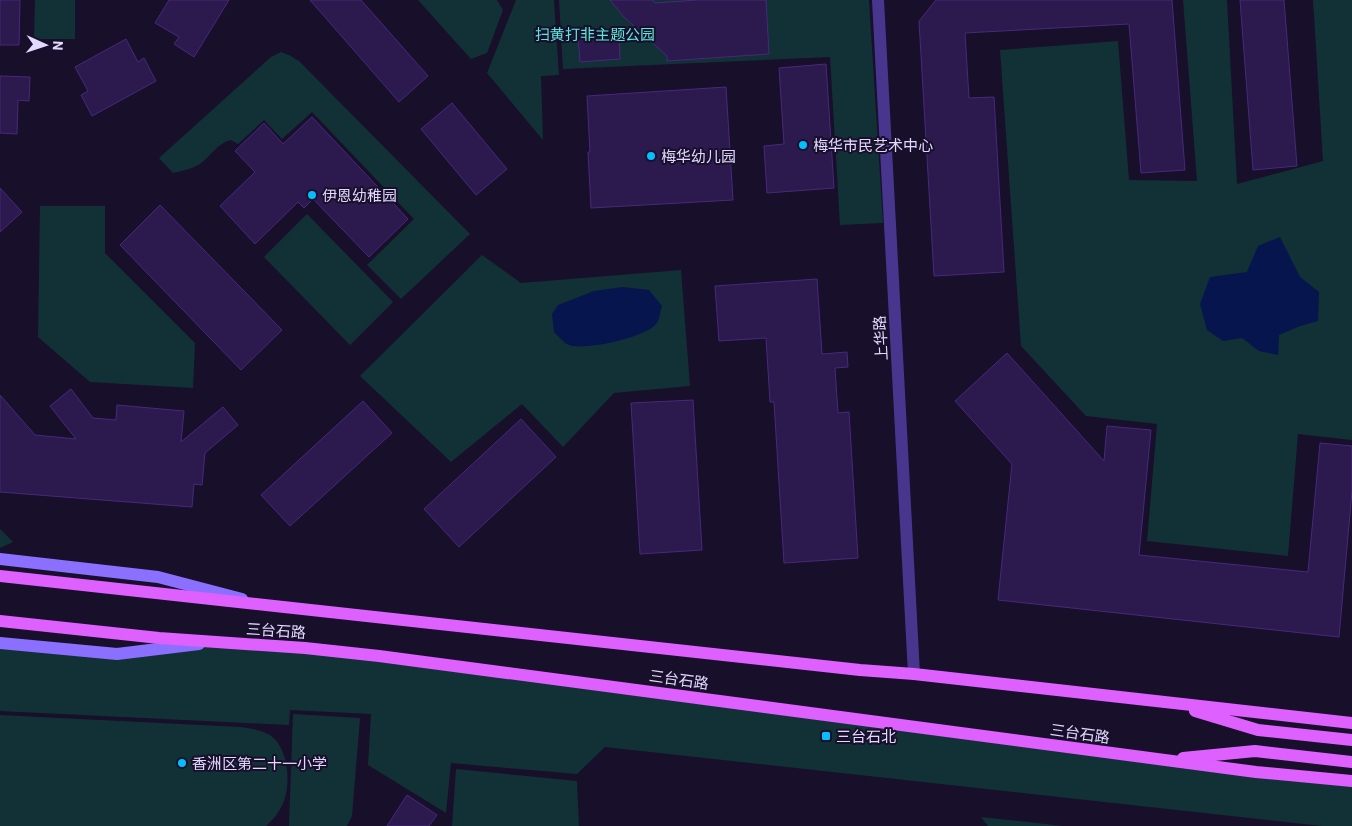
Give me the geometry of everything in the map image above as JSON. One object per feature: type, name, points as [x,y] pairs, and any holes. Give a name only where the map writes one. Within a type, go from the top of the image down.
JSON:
[{"type":"main road","points":[[0,559],[158,577],[272,606]]},
{"type":"main road","name":"三台石路","points":[[0,576],[1352,723]]},
{"type":"main road","name":"三台石路","points":[[0,621],[150,637],[305,648],[379,656],[1160,760],[1352,782]]},
{"type":"main road","points":[[0,643],[117,654],[217,642]]},
{"type":"main road","points":[[1166,702],[1258,730],[1352,740]]},
{"type":"main road","points":[[1160,760],[1255,751],[1352,762]]},
{"type":"street","name":"上华路","points":[[878,0],[914,674]]},
{"type":"green space","points":[[35,0],[75,0],[75,39],[34,39]]},
{"type":"green space","points":[[418,0],[497,0],[503,10],[487,53],[471,59]]},
{"type":"green space","points":[[516,0],[554,0],[559,75],[541,76],[543,140],[487,73]]},
{"type":"green space","name":"扫黄打非主题公园","points":[[559,0],[869,0],[883,223],[840,225],[830,57],[563,69]]},
{"type":"green space","points":[[1183,0],[1227,0],[1237,184],[1323,161],[1313,0],[1352,0],[1352,440],[1298,434],[1288,556],[1147,541],[1157,424],[1086,416],[1021,346],[1000,50],[1118,41],[1129,180],[1197,181]]},
{"type":"green space","points":[[281,52],[299,61],[470,234],[401,299],[367,265],[414,219],[312,112],[282,139],[264,120],[238,144],[231,140],[226,142],[200,164],[187,170],[173,173],[159,158],[271,57]]},
{"type":"green space","points":[[40,206],[105,206],[105,253],[195,343],[193,388],[90,382],[38,337]]},
{"type":"green space","points":[[307,214],[393,302],[350,345],[264,257]]},
{"type":"green space","points":[[482,255],[521,283],[681,270],[690,386],[614,393],[563,447],[522,404],[451,462],[360,376]]},
{"type":"green space","points":[[0,529],[13,542],[0,548]]},
{"type":"green space","points":[[0,643],[117,654],[217,643],[305,649],[1352,783],[1352,826],[1322,826],[605,747],[577,774],[451,763],[446,813],[368,765],[371,714],[290,710],[289,725],[0,711]]},
{"type":"green space","points":[[293,714],[360,718],[352,816],[347,826],[289,826]]},
{"type":"green space","name":"香洲区第二十一小学","points":[[0,715],[240,727],[259,731],[270,735],[276,741],[284,756],[287,784],[284,801],[272,821],[266,826],[0,826]]},
{"type":"green space","points":[[456,769],[577,781],[579,826],[452,826]]},
{"type":"green space","points":[[981,817],[1063,826],[988,826]]},
{"type":"shaded area","points":[[1280,237],[1300,277],[1319,292],[1318,321],[1279,335],[1278,355],[1259,351],[1242,338],[1223,341],[1207,330],[1200,304],[1210,277],[1247,272],[1258,246]]},
{"type":"shaded area","points":[[623,287],[649,290],[662,306],[657,322],[650,329],[641,334],[615,342],[588,346],[569,345],[554,332],[552,314],[558,305],[594,291]]},
{"type":"building","points":[[0,0],[20,0],[19,45],[0,45]]},
{"type":"building","points":[[169,0],[229,0],[194,57],[174,44],[179,37],[155,23]]},
{"type":"building","points":[[310,0],[361,0],[428,76],[399,102]]},
{"type":"building","points":[[610,0],[652,0],[655,3],[698,0],[766,0],[769,54],[667,61],[667,56],[624,17]]},
{"type":"building","points":[[936,0],[1172,0],[1185,170],[1141,173],[1129,24],[965,33],[969,98],[994,97],[1004,272],[934,276],[919,21]]},
{"type":"building","points":[[1240,0],[1284,0],[1297,166],[1253,170]]},
{"type":"building","points":[[619,34],[620,59],[580,62],[578,36]]},
{"type":"building","points":[[126,39],[138,62],[144,58],[156,81],[92,116],[81,95],[88,91],[75,67]]},
{"type":"building","name":"梅华市民艺术中心","points":[[826,64],[834,188],[767,193],[764,146],[784,144],[779,68]]},
{"type":"building","points":[[0,76],[30,77],[29,101],[18,100],[17,134],[0,133]]},
{"type":"building","points":[[726,87],[733,200],[591,208],[587,96]]},
{"type":"building","points":[[452,103],[507,169],[476,195],[421,129]]},
{"type":"building","points":[[312,117],[408,219],[369,257],[313,199],[304,208],[298,202],[255,244],[220,206],[255,172],[235,151],[264,123],[283,144]]},
{"type":"building","points":[[0,188],[22,212],[0,232]]},
{"type":"building","points":[[160,205],[282,330],[241,370],[120,245]]},
{"type":"building","points":[[817,279],[822,354],[847,352],[848,367],[835,368],[838,413],[849,412],[858,558],[784,563],[774,402],[770,402],[766,338],[719,341],[715,286]]},
{"type":"building","points":[[1007,353],[1104,461],[1107,426],[1151,430],[1139,555],[1308,572],[1320,443],[1352,446],[1352,491],[1339,637],[998,600],[1012,464],[955,401]]},
{"type":"building","points":[[71,389],[93,418],[116,420],[117,405],[184,411],[181,442],[223,407],[238,425],[205,453],[202,485],[194,484],[192,507],[0,492],[0,395],[35,435],[76,439],[50,406]]},
{"type":"building","points":[[693,400],[702,550],[640,554],[631,403]]},
{"type":"building","points":[[363,401],[392,433],[290,526],[261,495]]},
{"type":"building","points":[[521,419],[556,457],[459,547],[424,509]]},
{"type":"building","points":[[407,795],[437,815],[429,826],[387,826]]},
{"type":"place","name":"梅华市民艺术中心","points":[[803,145]]},
{"type":"place","name":"梅华幼儿园","points":[[651,156]]},
{"type":"place","name":"伊恩幼稚园","points":[[312,195]]},
{"type":"place","name":"三台石北","points":[[826,736]]},
{"type":"place","name":"香洲区第二十一小学","points":[[182,763]]}]
